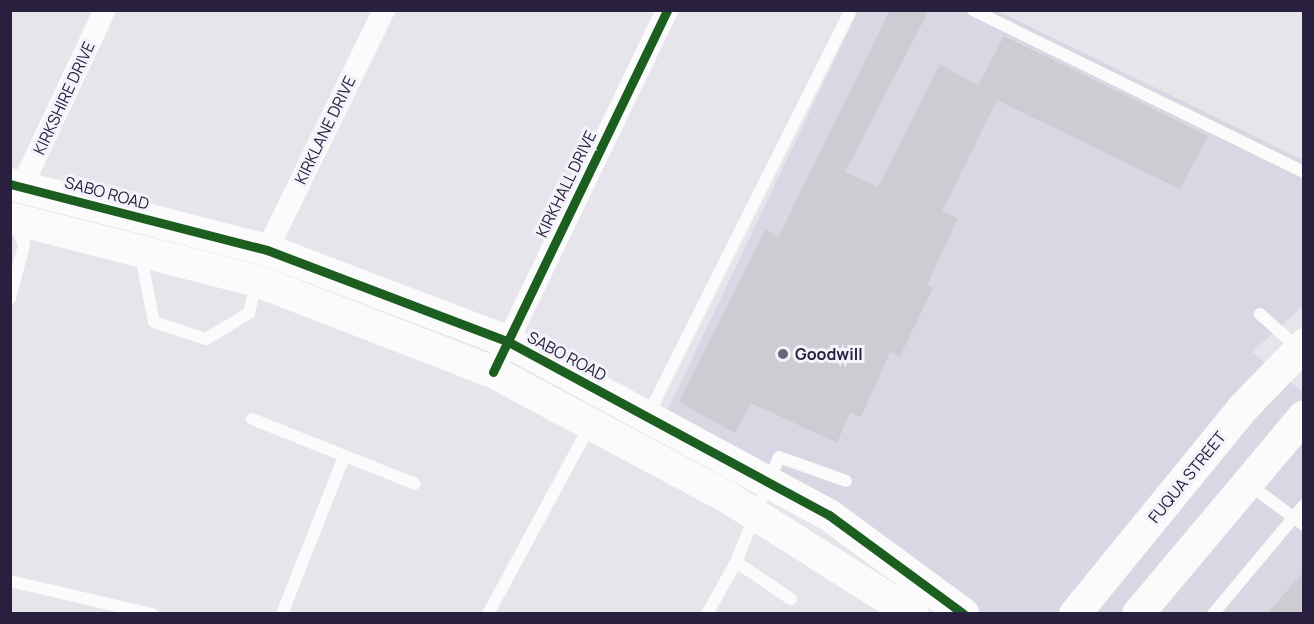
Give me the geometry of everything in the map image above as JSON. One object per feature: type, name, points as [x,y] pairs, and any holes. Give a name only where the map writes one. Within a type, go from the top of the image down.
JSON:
[{"type":"street","name":"KIRKSHIRE DRIVE","points":[[16,185],[105,10]]},
{"type":"street","name":"KIRKLANE DRIVE","points":[[267,249],[384,10]]},
{"type":"street","name":"KIRKHALL DRIVE","points":[[493,372],[667,10]]},
{"type":"street","points":[[16,185],[12,218],[257,281],[493,372],[752,512],[913,614]]},
{"type":"street","name":"SABO ROAD","points":[[16,185],[267,249],[507,341],[829,515],[964,614]]},
{"type":"street","points":[[257,281],[267,249]]},
{"type":"street","name":"FUQUA STREET","points":[[1075,614],[1212,446],[1301,347]]},
{"type":"street","points":[[1138,614],[1304,416]]},
{"type":"street","points":[[1212,446],[1247,483]]},
{"type":"lane","points":[[647,416],[850,10]]},
{"type":"lane","points":[[973,10],[1304,172]]},
{"type":"lane","points":[[10,298],[24,245],[12,218]]},
{"type":"lane","points":[[140,251],[154,322],[206,339],[249,313],[257,281]]},
{"type":"lane","points":[[1260,314],[1301,347]]},
{"type":"lane","points":[[252,419],[415,484]]},
{"type":"lane","points":[[488,614],[591,424]]},
{"type":"lane","points":[[282,614],[344,457]]},
{"type":"lane","points":[[707,614],[736,562],[752,512],[765,481],[779,457],[846,481]]},
{"type":"lane","points":[[1247,483],[1304,525]]},
{"type":"lane","points":[[1213,614],[1304,505]]},
{"type":"lane","points":[[736,562],[791,599]]},
{"type":"lane","points":[[10,581],[152,614]]},
{"type":"shaded area","points":[[858,11],[998,11],[1303,160],[1303,306],[1252,352],[1303,392],[1303,613],[981,613],[847,516],[667,411]]},
{"type":"building","points":[[890,10],[929,10],[845,172],[878,187],[940,64],[978,86],[1004,36],[1208,136],[1180,189],[997,100],[942,211],[958,218],[927,285],[933,288],[900,356],[890,352],[861,417],[850,412],[837,443],[751,403],[735,433],[679,402],[766,229],[778,238]]},
{"type":"building","points":[[1304,571],[1304,614],[1267,614]]},
{"type":"cycle path","points":[[493,372],[667,10]]},
{"type":"cycle path","points":[[10,184],[267,250],[507,341],[829,515],[964,614]]},
{"type":"place","name":"Goodwill","points":[[783,354]]}]
